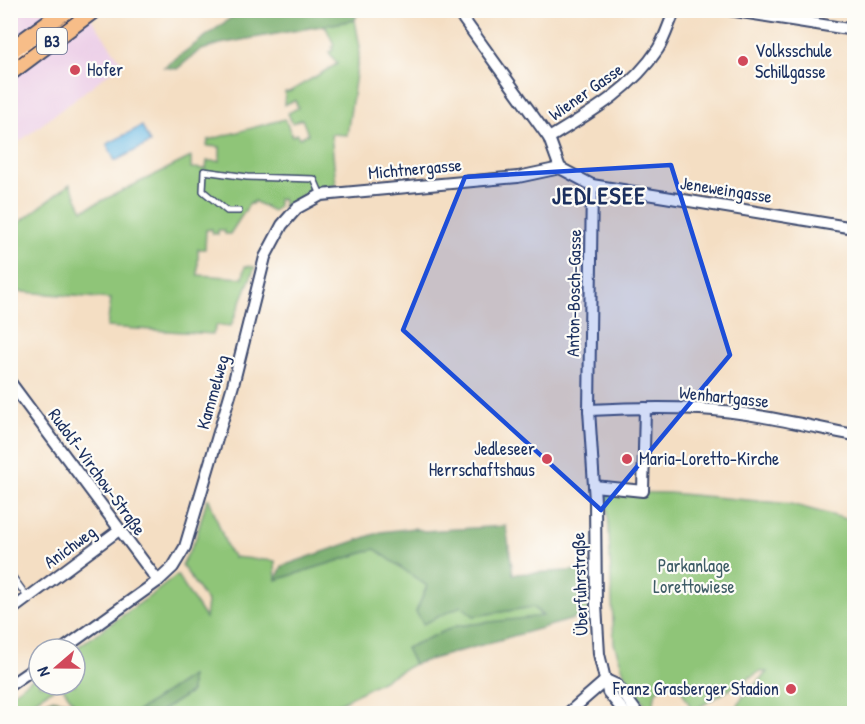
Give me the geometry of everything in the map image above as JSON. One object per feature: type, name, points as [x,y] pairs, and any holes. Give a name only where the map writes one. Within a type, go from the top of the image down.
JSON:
[{"type":"main road","name":"B3","points":[[10,72],[93,10]]},
{"type":"main road","name":"B3","points":[[10,51],[63,17]]},
{"type":"street","points":[[457,10],[549,138],[560,168],[592,185]]},
{"type":"street","name":"Wiener Gasse","points":[[549,138],[603,105],[635,79],[659,48],[675,10]]},
{"type":"street","points":[[729,10],[855,30]]},
{"type":"street","name":"Michtnergasse","points":[[282,225],[297,208],[321,195],[518,177],[560,168]]},
{"type":"street","name":"Jeneweingasse","points":[[592,185],[855,228]]},
{"type":"street","name":"Anton-Bosch-Gasse","points":[[592,185],[589,410],[594,486]]},
{"type":"street","name":"Kammelweg","points":[[80,637],[158,581],[173,567],[185,547],[233,385],[266,257],[282,225]]},
{"type":"street","name":"Rudolf-Virchow-Straße","points":[[10,382],[158,581]]},
{"type":"street","points":[[594,486],[642,491],[645,408]]},
{"type":"street","name":"Wenhartgasse","points":[[589,410],[701,409],[855,435]]},
{"type":"street","name":"Überfuhrstraße","points":[[594,486],[599,654],[608,692],[626,714]]},
{"type":"street","name":"Anichweg","points":[[10,611],[119,530]]},
{"type":"street","points":[[10,685],[27,673]]},
{"type":"street","points":[[567,714],[606,680],[617,685],[638,714]]},
{"type":"lane","points":[[63,17],[78,10]]},
{"type":"lane","points":[[10,61],[43,37]]},
{"type":"lane","points":[[239,212],[227,211],[203,191],[204,171],[247,177],[314,179],[321,195]]},
{"type":"lane","points":[[10,573],[28,598]]},
{"type":"highlighted area","points":[[671,165],[730,355],[601,510],[403,330],[465,177]]},
{"type":"shaded area","points":[[11,11],[86,11],[122,63],[11,148]]},
{"type":"green space","points":[[240,11],[358,11],[355,20],[220,44],[199,51],[177,69],[164,67]]},
{"type":"green space","points":[[355,20],[360,47],[347,135],[331,134],[336,185],[313,189],[283,207],[283,199],[278,199],[278,207],[273,211],[254,201],[250,203],[230,234],[225,234],[224,230],[218,230],[218,234],[212,233],[212,229],[206,230],[205,249],[198,249],[198,275],[243,278],[245,266],[255,267],[231,326],[217,325],[213,334],[107,327],[111,299],[11,291],[11,229],[70,184],[83,210],[191,157],[191,168],[206,169],[207,161],[220,161],[220,147],[207,146],[208,140],[285,119],[292,136],[297,134],[299,138],[308,134],[302,119],[292,123],[288,113],[298,108],[295,100],[284,105],[285,92],[289,92],[337,64],[329,52],[333,50],[334,45],[325,25]]},
{"type":"green space","name":"Parkanlage Lorettowiese","points":[[607,492],[669,493],[791,504],[854,521],[854,713],[741,713],[736,709],[741,699],[767,672],[759,672],[693,711],[676,680],[656,691],[653,706],[655,709],[651,712],[625,676],[614,643]]},
{"type":"green space","points":[[207,499],[209,499],[233,557],[275,561],[276,580],[375,549],[427,586],[416,612],[462,606],[474,616],[533,607],[543,617],[456,626],[406,648],[414,664],[321,713],[158,713],[191,692],[191,677],[135,713],[81,713],[70,697],[87,697],[87,641],[177,575],[205,618],[207,602],[182,565],[196,538]]},
{"type":"green space","points":[[506,526],[513,574],[584,570],[587,574],[588,615],[414,664],[406,648],[456,626],[543,616],[533,607],[474,616],[461,606],[423,624],[416,612],[427,586],[375,549],[276,580],[282,566],[381,532],[414,528],[424,531]]},
{"type":"green space","points":[[191,676],[191,692],[158,713],[135,713]]},
{"type":"green space","points":[[27,683],[27,697],[40,697],[11,713],[11,694]]},
{"type":"green space","points":[[51,699],[74,703],[81,713],[26,713]]},
{"type":"water","points":[[142,126],[150,143],[115,161],[107,144]]},
{"type":"tram line","points":[[10,64],[82,10]]},
{"type":"place","name":"Volksschule Schillgasse","points":[[743,61]]},
{"type":"place","name":"Hofer","points":[[75,70]]},
{"type":"place","name":"Jedleseer Herrschaftshaus","points":[[547,459]]},
{"type":"place","name":"Maria-Loretto-Kirche","points":[[627,459]]},
{"type":"place","name":"Franz Grasberger Stadion","points":[[791,689]]},
{"type":"district","name":"JEDLESEE","points":[[599,196]]}]
